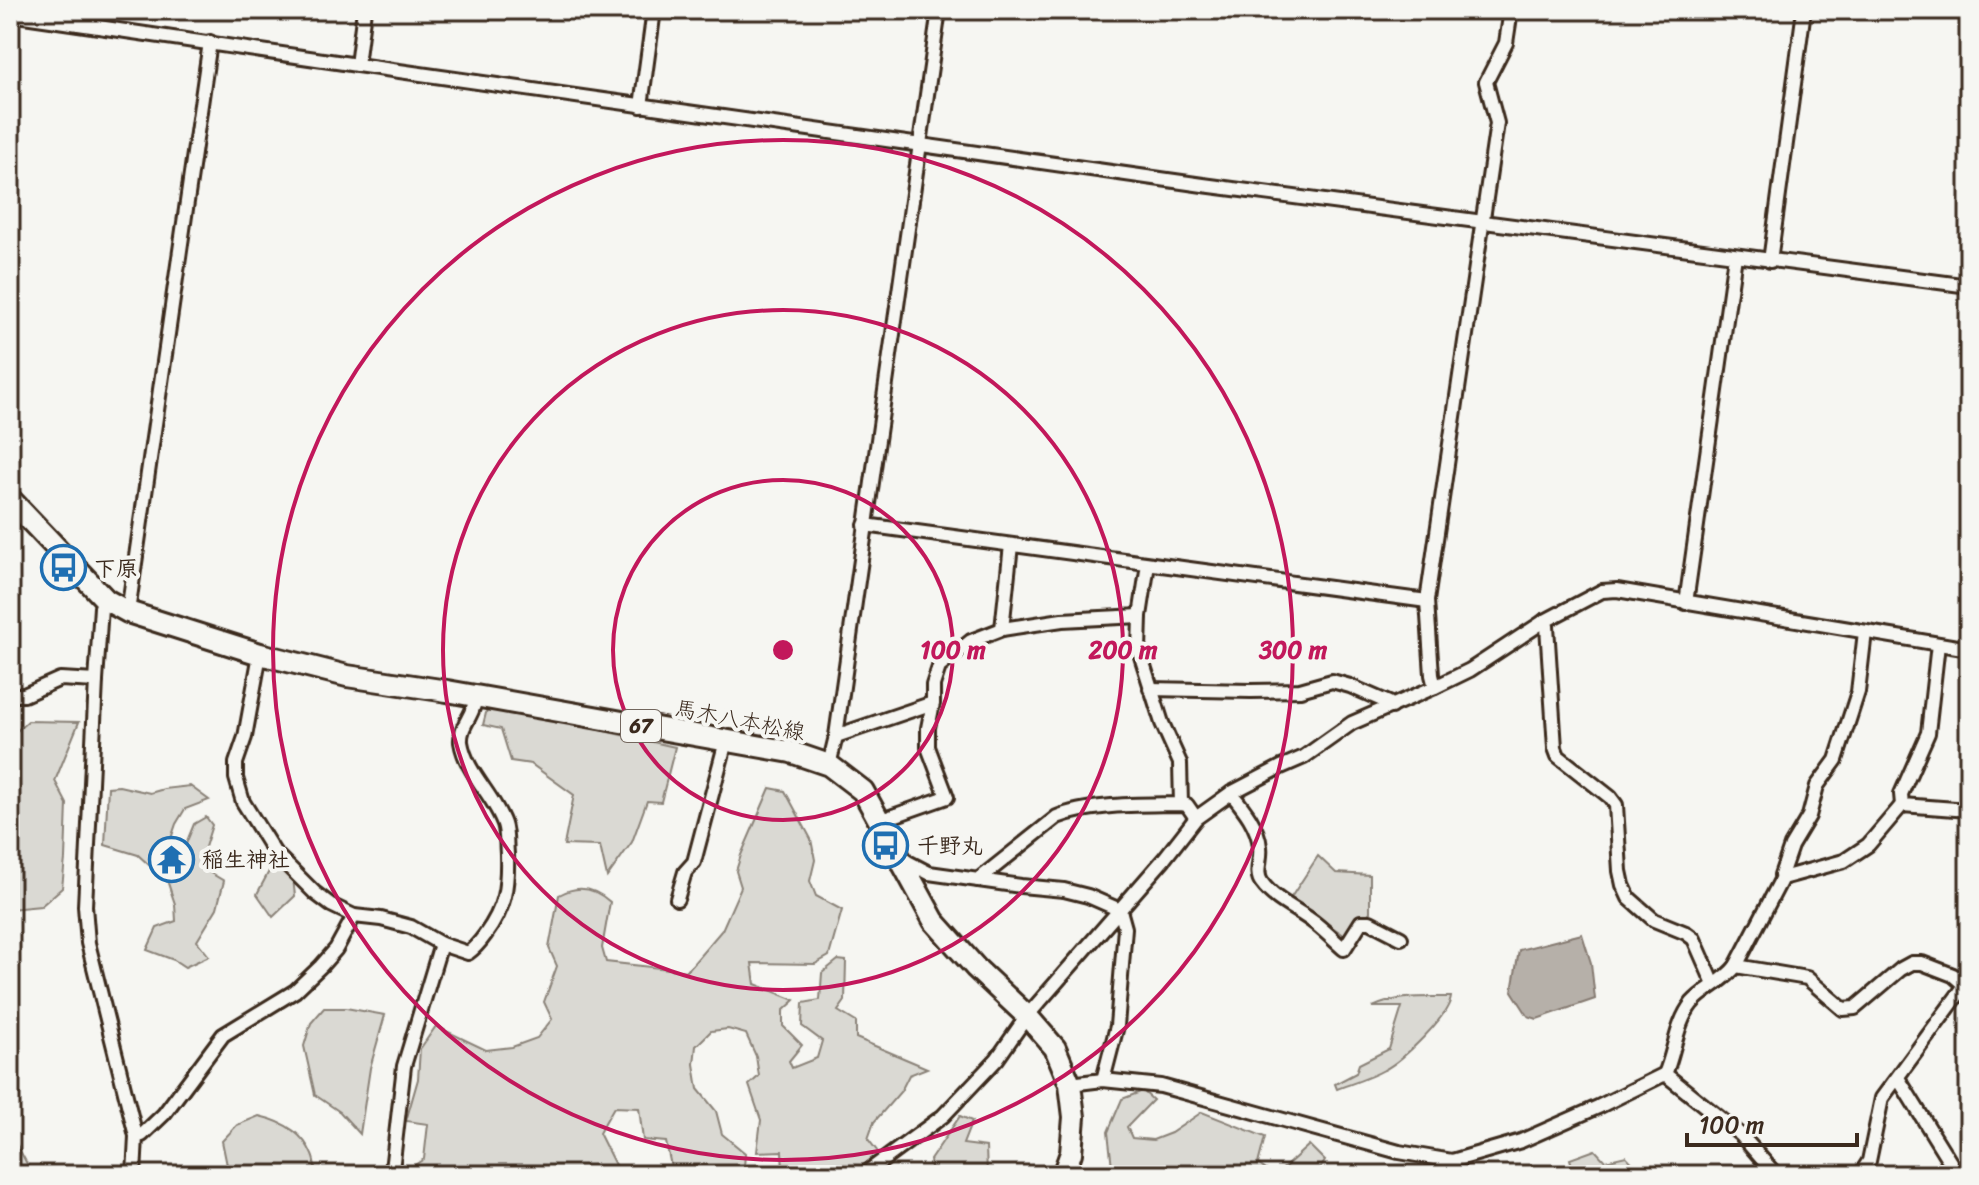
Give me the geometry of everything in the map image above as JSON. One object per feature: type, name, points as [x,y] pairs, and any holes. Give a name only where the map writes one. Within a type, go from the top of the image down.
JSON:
[{"type":"main road","name":"馬木八本松線","points":[[10,499],[106,600],[128,612],[260,654],[347,676],[791,752],[829,765],[863,791],[934,921],[1055,1048],[1070,1084],[1074,1117],[1071,1153],[1063,1175]]},
{"type":"street","points":[[357,65],[364,10]]},
{"type":"street","points":[[641,106],[654,10]]},
{"type":"street","points":[[829,765],[836,736],[939,10]]},
{"type":"street","points":[[1435,687],[1427,601],[1497,123],[1486,82],[1506,43],[1511,10]]},
{"type":"street","points":[[1770,261],[1804,10]]},
{"type":"street","points":[[10,14],[1203,185],[1969,286]]},
{"type":"street","points":[[128,612],[210,42]]},
{"type":"street","points":[[1686,603],[1735,256]]},
{"type":"street","points":[[865,525],[1427,601]]},
{"type":"street","points":[[1002,629],[1011,545]]},
{"type":"street","points":[[1148,564],[1140,616],[1139,650],[1162,723],[1180,763],[1181,804]]},
{"type":"street","points":[[863,1175],[943,1116],[997,1059],[1027,1016],[1196,818],[1231,793],[1304,757],[1352,723],[1470,670],[1544,621],[1602,591],[1617,590],[1969,649]]},
{"type":"street","points":[[106,600],[101,607],[85,906],[88,943],[136,1136],[134,1175]]},
{"type":"street","points":[[879,821],[947,797],[928,747],[933,685],[939,667],[971,641],[1002,629],[1062,620],[1140,616]]},
{"type":"street","points":[[1544,621],[1547,626],[1558,756],[1616,805],[1620,871],[1629,898],[1654,920],[1694,939],[1716,983]]},
{"type":"street","points":[[1070,1084],[1103,1080],[1161,1086],[1399,1152],[1452,1161],[1521,1141],[1665,1074],[1680,1022],[1693,1001],[1728,976],[1736,966],[1782,878],[1791,846],[1809,816],[1817,786],[1836,760],[1858,692],[1865,632]]},
{"type":"street","points":[[1782,878],[1844,861],[1868,845],[1902,805],[1901,794],[1928,733],[1938,644]]},
{"type":"street","points":[[260,654],[245,737],[236,763],[238,791],[274,852],[331,905],[354,916],[411,927],[441,944],[468,953],[495,922],[504,898],[507,874],[503,822],[471,768],[461,738],[476,696]]},
{"type":"street","points":[[10,695],[24,695],[60,679],[96,681]]},
{"type":"street","points":[[1150,689],[1300,690],[1332,681],[1376,697],[1391,707]]},
{"type":"street","points":[[836,736],[933,703]]},
{"type":"street","points":[[677,899],[685,872],[694,862],[726,741]]},
{"type":"street","points":[[1231,793],[1250,818],[1257,834],[1261,849],[1259,881],[1277,897],[1316,924],[1344,949],[1361,922],[1370,922],[1401,938]]},
{"type":"street","points":[[978,880],[1057,817],[1067,813],[1181,804],[1187,805],[1196,818]]},
{"type":"street","points":[[1902,805],[1969,810]]},
{"type":"street","points":[[899,858],[929,873],[1064,890],[1088,896],[1120,910]]},
{"type":"street","points":[[1103,1080],[1117,1026],[1125,928],[1120,910]]},
{"type":"street","points":[[136,1136],[142,1135],[164,1114],[223,1035],[295,991],[321,966],[336,949],[354,916]]},
{"type":"street","points":[[393,1175],[404,1066],[441,944]]},
{"type":"street","points":[[1736,966],[1807,978],[1843,1009],[1855,1008],[1912,963],[1922,963],[1953,975],[1968,985],[1882,1098],[1869,1161],[1860,1175]]},
{"type":"street","points":[[1665,1074],[1741,1135],[1776,1175]]},
{"type":"street","points":[[1898,1078],[1958,1175]]},
{"type":"street","points":[[735,1175],[789,1175]]},
{"type":"shaded area","points":[[488,705],[675,747],[661,802],[647,801],[632,842],[607,877],[600,846],[564,845],[574,795],[531,764],[511,761],[501,729],[483,725]]},
{"type":"shaded area","points":[[28,721],[79,722],[55,781],[67,804],[62,888],[41,906],[10,909],[10,737]]},
{"type":"shaded area","points":[[119,786],[150,793],[190,786],[209,800],[185,809],[176,824],[159,874],[138,855],[105,845],[108,787]]},
{"type":"shaded area","points":[[770,788],[785,791],[811,839],[815,860],[810,881],[816,896],[842,910],[829,956],[815,964],[752,963],[755,984],[795,1000],[783,1011],[783,1026],[802,1045],[789,1061],[792,1068],[817,1058],[822,1041],[802,1026],[803,1003],[820,1000],[822,973],[838,960],[846,961],[845,1001],[838,1011],[856,1022],[856,1038],[927,1068],[909,1075],[901,1091],[874,1122],[868,1139],[881,1156],[858,1173],[813,1175],[783,1171],[782,1151],[757,1152],[761,1120],[749,1085],[759,1076],[756,1056],[746,1034],[728,1029],[711,1031],[696,1046],[694,1064],[698,1089],[716,1111],[722,1134],[745,1153],[744,1168],[672,1171],[666,1142],[643,1140],[639,1108],[614,1107],[599,1133],[620,1175],[399,1175],[424,1159],[428,1124],[406,1121],[418,1079],[420,1049],[436,1026],[486,1050],[512,1047],[537,1038],[552,1019],[544,1002],[557,966],[549,948],[559,895],[573,889],[586,889],[610,902],[602,948],[606,962],[687,971],[722,930],[741,887],[736,871],[741,855]]},
{"type":"shaded area","points":[[206,817],[212,825],[199,866],[224,881],[217,908],[197,941],[209,956],[185,967],[147,950],[157,928],[176,921],[175,904],[167,880],[177,879],[194,824]]},
{"type":"shaded area","points":[[1318,856],[1336,873],[1370,875],[1370,912],[1347,937],[1290,899]]},
{"type":"shaded area","points":[[275,860],[293,878],[295,896],[273,917],[257,894]]},
{"type":"shaded area","points":[[1582,934],[1591,963],[1595,999],[1537,1019],[1528,1016],[1512,991],[1519,950]]},
{"type":"shaded area","points":[[1451,997],[1434,1026],[1402,1057],[1379,1073],[1337,1089],[1335,1084],[1356,1073],[1359,1064],[1389,1049],[1402,1007],[1373,1007],[1402,999]]},
{"type":"shaded area","points":[[324,1008],[346,1008],[385,1015],[370,1068],[360,1134],[340,1112],[315,1095],[304,1046],[311,1023]]},
{"type":"shaded area","points":[[1143,1091],[1153,1100],[1127,1127],[1132,1138],[1153,1140],[1171,1133],[1202,1112],[1265,1137],[1258,1164],[1273,1175],[1113,1175],[1108,1132],[1122,1099]]},
{"type":"shaded area","points":[[259,1116],[283,1124],[303,1140],[313,1157],[316,1175],[229,1175],[222,1141],[237,1125]]},
{"type":"shaded area","points":[[960,1116],[972,1121],[963,1144],[986,1147],[987,1174],[1008,1175],[932,1175],[930,1160]]},
{"type":"shaded area","points":[[10,1132],[33,1175],[10,1175]]},
{"type":"shaded area","points":[[1309,1145],[1325,1161],[1316,1175],[1276,1175]]},
{"type":"shaded area","points":[[1595,1150],[1605,1161],[1626,1156],[1637,1168],[1633,1175],[1575,1175],[1570,1159]]},
{"type":"place","name":"下原","points":[[63,568]]},
{"type":"place","name":"千野丸","points":[[886,845]]},
{"type":"place","name":"稲生神社","points":[[171,859]]}]
